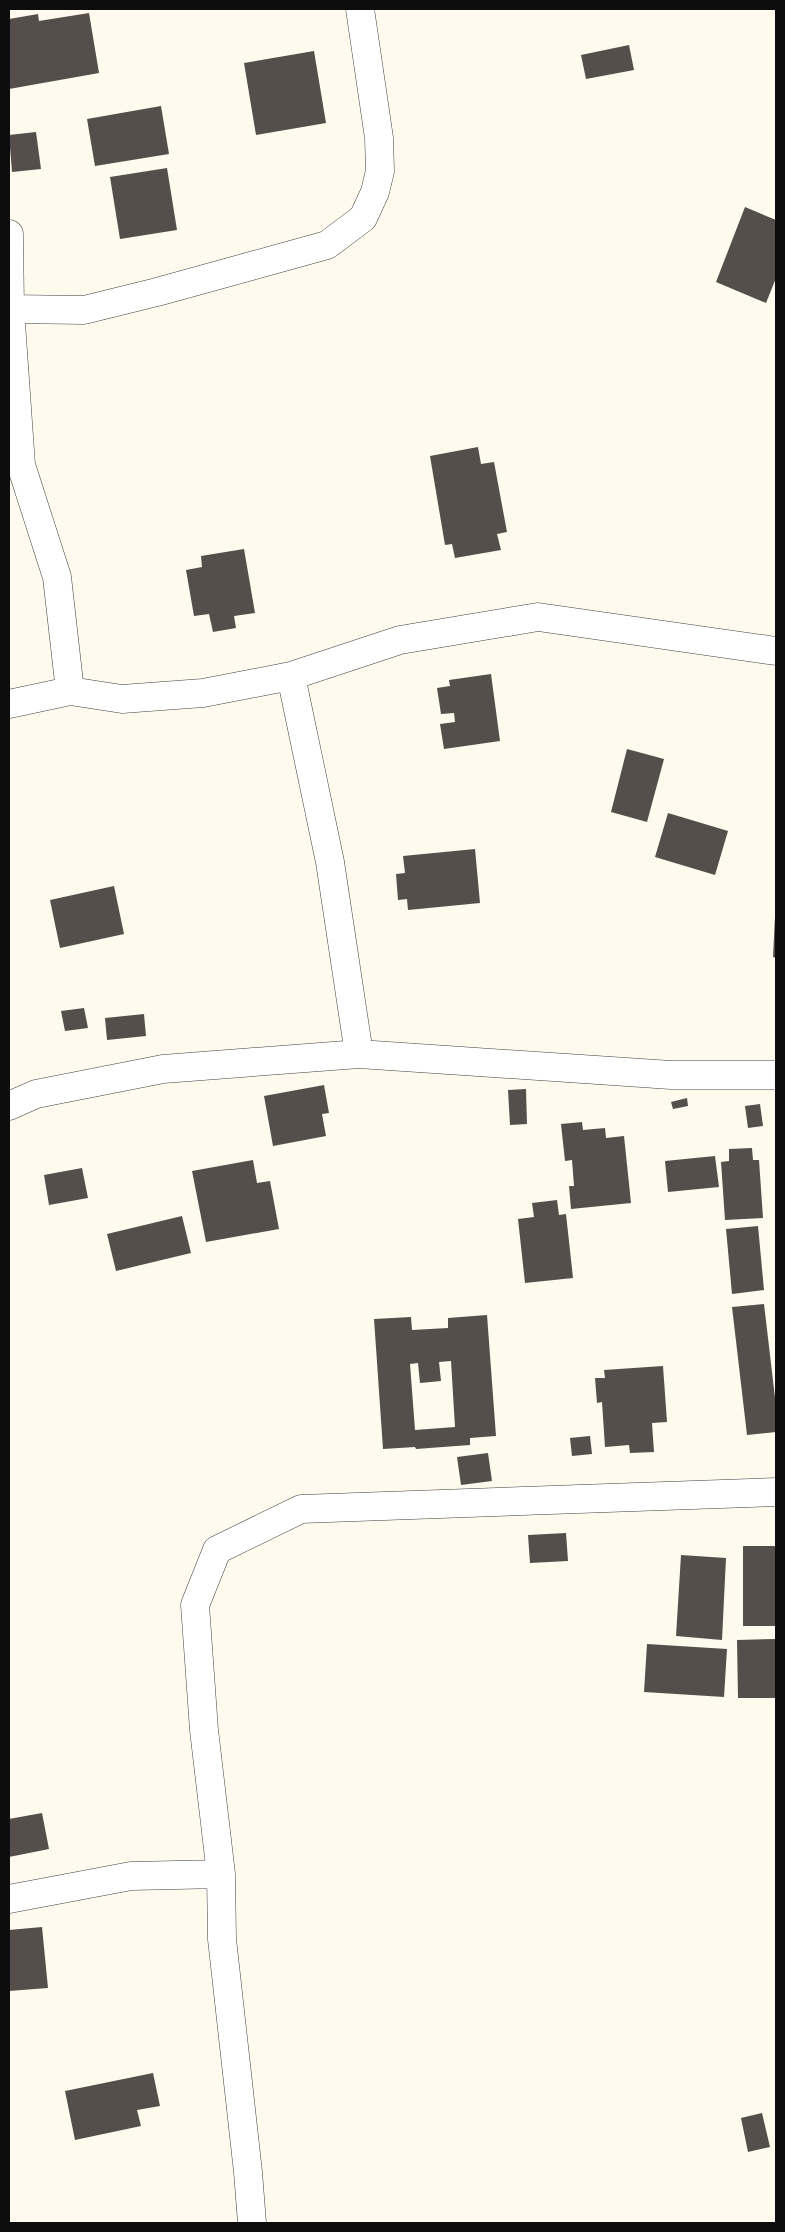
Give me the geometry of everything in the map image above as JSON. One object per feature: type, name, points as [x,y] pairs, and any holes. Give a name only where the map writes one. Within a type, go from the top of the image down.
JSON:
[{"type":"street","points":[[10,309],[84,310],[157,292],[327,245],[363,218],[374,192],[380,171],[379,138],[360,9]]},
{"type":"street","points":[[9,234],[10,309],[21,465],[57,577],[70,691]]},
{"type":"street","points":[[9,704],[70,691],[122,698],[203,693],[291,676],[400,640],[538,617],[776,651]]},
{"type":"street","points":[[291,676],[330,862],[359,1054]]},
{"type":"street","points":[[9,1106],[36,1094],[163,1069],[359,1054],[670,1075],[776,1075]]},
{"type":"street","points":[[252,2223],[222,1939],[221,1874],[204,1730],[195,1605],[217,1550],[301,1509],[776,1492]]},
{"type":"street","points":[[9,1900],[131,1876],[221,1874]]},
{"type":"building","points":[[89,13],[99,73],[9,89],[9,19],[38,14],[39,21]]},
{"type":"building","points":[[629,45],[634,70],[586,79],[581,55]]},
{"type":"building","points":[[314,51],[326,123],[256,135],[244,63]]},
{"type":"building","points":[[161,106],[169,154],[95,166],[87,119]]},
{"type":"building","points":[[36,132],[41,169],[12,172],[9,135]]},
{"type":"building","points":[[167,168],[177,230],[120,239],[110,177]]},
{"type":"building","points":[[745,207],[776,220],[776,278],[766,303],[716,282]]},
{"type":"building","points":[[478,447],[481,464],[494,462],[507,532],[497,534],[501,550],[455,558],[452,544],[445,545],[430,456]]},
{"type":"building","points":[[244,549],[255,613],[234,616],[236,628],[213,632],[209,614],[194,616],[186,570],[202,567],[201,556]]},
{"type":"building","points":[[491,674],[500,741],[444,749],[440,724],[455,722],[454,713],[441,714],[437,688],[450,686],[449,680]]},
{"type":"building","points":[[627,749],[664,759],[647,822],[611,812]]},
{"type":"building","points":[[668,813],[728,831],[715,875],[655,857]]},
{"type":"building","points":[[475,849],[480,903],[408,910],[407,899],[398,900],[396,874],[405,873],[403,856]]},
{"type":"building","points":[[114,886],[124,934],[60,948],[50,900]]},
{"type":"building","points":[[776,916],[776,958],[773,957]]},
{"type":"building","points":[[84,1008],[88,1028],[65,1031],[61,1011]]},
{"type":"building","points":[[144,1014],[146,1036],[107,1040],[105,1018]]},
{"type":"building","points":[[324,1085],[329,1113],[322,1114],[326,1136],[273,1146],[264,1096]]},
{"type":"building","points":[[526,1089],[527,1124],[510,1125],[508,1090]]},
{"type":"building","points":[[687,1098],[688,1106],[673,1109],[671,1102]]},
{"type":"building","points":[[760,1104],[763,1126],[748,1128],[745,1106]]},
{"type":"building","points":[[582,1122],[583,1130],[605,1128],[606,1138],[624,1136],[631,1203],[571,1209],[569,1186],[574,1186],[572,1160],[565,1161],[561,1124]]},
{"type":"building","points":[[752,1148],[753,1160],[759,1160],[763,1218],[725,1220],[721,1162],[729,1161],[729,1149]]},
{"type":"building","points":[[715,1156],[719,1187],[668,1192],[665,1161]]},
{"type":"building","points":[[253,1160],[257,1183],[270,1181],[279,1229],[206,1242],[192,1171]]},
{"type":"building","points":[[82,1168],[88,1198],[49,1205],[44,1175]]},
{"type":"building","points":[[557,1200],[559,1215],[566,1214],[573,1278],[525,1283],[518,1219],[534,1217],[532,1203]]},
{"type":"building","points":[[182,1216],[191,1253],[116,1271],[107,1234]]},
{"type":"building","points":[[758,1226],[764,1290],[732,1294],[726,1229]]},
{"type":"building","points":[[764,1304],[776,1406],[776,1432],[747,1435],[732,1307]]},
{"type":"building","points":[[487,1315],[496,1436],[470,1438],[470,1445],[416,1449],[415,1447],[383,1449],[374,1319],[411,1317],[412,1330],[448,1328],[448,1318]],"holes":[[[451,1361],[455,1427],[415,1430],[410,1364],[418,1363],[420,1383],[441,1381],[439,1362]]]},
{"type":"building","points":[[663,1366],[667,1422],[652,1423],[654,1452],[630,1453],[629,1445],[605,1447],[602,1402],[597,1403],[595,1378],[605,1378],[604,1370]]},
{"type":"building","points":[[590,1436],[592,1454],[572,1456],[570,1438]]},
{"type":"building","points":[[488,1453],[492,1481],[461,1485],[457,1457]]},
{"type":"building","points":[[566,1533],[568,1561],[530,1563],[528,1535]]},
{"type":"building","points":[[743,1546],[776,1546],[776,1626],[743,1626]]},
{"type":"building","points":[[681,1555],[726,1558],[722,1640],[676,1636]]},
{"type":"building","points":[[776,1639],[776,1698],[738,1698],[737,1640]]},
{"type":"building","points":[[647,1644],[727,1649],[724,1697],[644,1692]]},
{"type":"building","points":[[42,1813],[49,1849],[9,1857],[9,1819]]},
{"type":"building","points":[[42,1927],[48,1988],[9,1991],[9,1930]]},
{"type":"building","points":[[153,2073],[160,2106],[137,2110],[141,2126],[75,2140],[65,2091]]},
{"type":"building","points":[[762,2113],[770,2147],[748,2152],[741,2118]]}]
